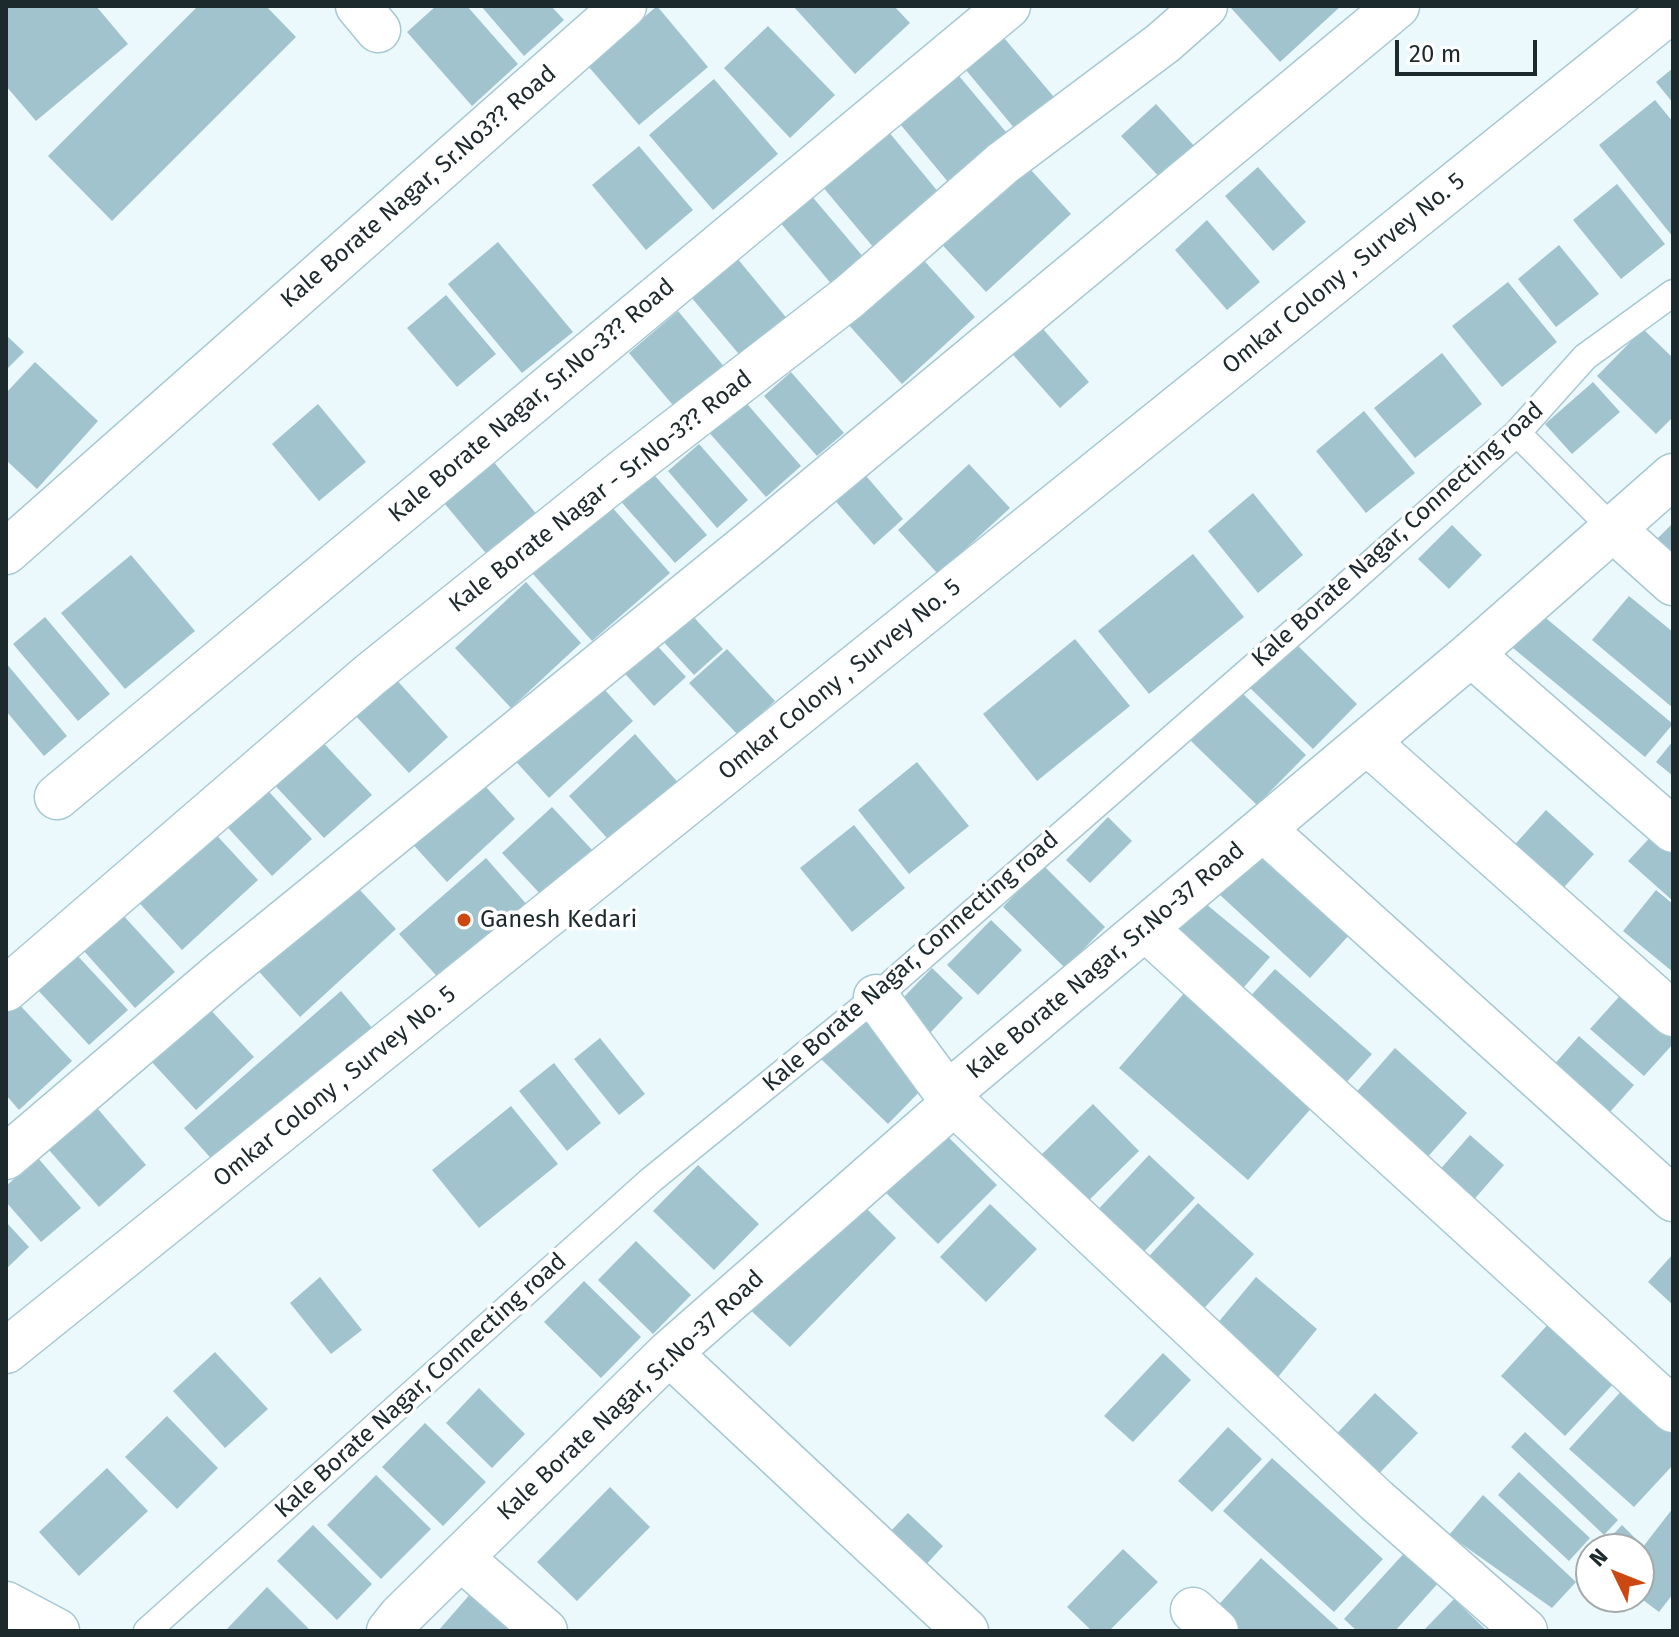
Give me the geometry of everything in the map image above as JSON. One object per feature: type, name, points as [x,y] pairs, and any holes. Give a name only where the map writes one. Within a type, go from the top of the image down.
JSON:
[{"type":"street","name":"Kale Borate Nagar, Sr.No3?? Road","points":[[6,552],[624,6]]},
{"type":"street","name":"Kale Borate Nagar, Sr.No-3?? Road","points":[[57,797],[1008,6]]},
{"type":"street","name":"Kale Borate Nagar - Sr.No-3?? Road","points":[[6,989],[370,675],[628,468],[849,297],[1003,163],[1163,43],[1205,6]]},
{"type":"street","points":[[6,1157],[224,971],[754,540],[1397,6]]},
{"type":"street","name":"Omkar Colony , Survey No. 5","points":[[6,1351],[1673,9]]},
{"type":"street","name":"Kale Borate Nagar, Sr.No-37 Road","points":[[403,1626],[461,1558],[669,1353],[954,1103],[957,1086],[1471,654],[1673,476]]},
{"type":"street","points":[[1614,530],[1673,583]]},
{"type":"street","points":[[1471,654],[1673,830]]},
{"type":"street","points":[[1367,742],[1673,1014]]},
{"type":"street","points":[[1263,829],[1673,1199]]},
{"type":"street","points":[[1145,928],[1673,1410]]},
{"type":"street","points":[[876,997],[954,1103],[1376,1500],[1525,1631]]},
{"type":"street","points":[[669,1353],[966,1631]]},
{"type":"street","points":[[461,1558],[545,1631]]},
{"type":"street","points":[[6,1604],[57,1631]]},
{"type":"lane","name":"Kale Borate Nagar, Connecting road","points":[[147,1631],[651,1180],[876,997],[1517,433],[1585,357],[1673,293]]},
{"type":"lane","points":[[1517,433],[1614,530]]},
{"type":"building","points":[[6,6],[96,6],[128,44],[36,121],[6,86]]},
{"type":"building","points":[[198,6],[266,6],[296,37],[112,221],[48,156]]},
{"type":"building","points":[[436,6],[467,6],[518,64],[472,106],[407,32]]},
{"type":"building","points":[[481,6],[551,6],[564,20],[524,56]]},
{"type":"building","points":[[657,6],[708,67],[639,125],[588,66]]},
{"type":"building","points":[[793,6],[894,6],[910,23],[855,74]]},
{"type":"building","points":[[1341,6],[1280,62],[1231,8]]},
{"type":"building","points":[[768,26],[835,95],[790,138],[724,68]]},
{"type":"building","points":[[994,26],[1059,103],[1020,135],[956,58]]},
{"type":"building","points":[[949,64],[1011,138],[953,188],[891,113]]},
{"type":"building","points":[[1673,68],[1673,103],[1656,82]]},
{"type":"building","points":[[714,79],[778,154],[713,210],[649,135]]},
{"type":"building","points":[[1655,100],[1673,122],[1673,237],[1599,145]]},
{"type":"building","points":[[1156,104],[1197,149],[1163,181],[1121,136]]},
{"type":"building","points":[[888,131],[944,199],[879,254],[822,186]]},
{"type":"building","points":[[639,146],[693,210],[646,250],[592,185]]},
{"type":"building","points":[[1021,159],[1071,214],[986,292],[935,237]]},
{"type":"building","points":[[1258,167],[1306,222],[1273,251],[1225,196]]},
{"type":"building","points":[[1617,184],[1665,244],[1621,279],[1573,220]]},
{"type":"building","points":[[810,194],[865,259],[833,286],[779,221]]},
{"type":"building","points":[[1207,220],[1260,282],[1227,310],[1175,250]]},
{"type":"building","points":[[498,242],[573,332],[522,373],[448,284]]},
{"type":"building","points":[[1559,245],[1599,294],[1556,327],[1518,279]]},
{"type":"building","points":[[732,252],[789,321],[743,359],[686,291]]},
{"type":"building","points":[[919,255],[975,317],[902,384],[846,322]]},
{"type":"building","points":[[1508,282],[1557,342],[1502,387],[1452,326]]},
{"type":"building","points":[[446,295],[496,354],[457,387],[407,328]]},
{"type":"building","points":[[678,311],[726,369],[677,410],[629,353]]},
{"type":"building","points":[[1037,322],[1089,382],[1060,408],[1007,348]]},
{"type":"building","points":[[1643,329],[1673,358],[1673,417],[1656,434],[1597,376]]},
{"type":"building","points":[[6,335],[24,352],[6,370]]},
{"type":"building","points":[[1442,353],[1482,404],[1415,458],[1374,408]]},
{"type":"building","points":[[35,362],[98,421],[37,489],[6,460],[6,393]]},
{"type":"building","points":[[791,372],[844,433],[817,456],[764,396]]},
{"type":"building","points":[[1593,382],[1620,412],[1572,454],[1545,424]]},
{"type":"building","points":[[742,398],[801,466],[766,497],[706,429]]},
{"type":"building","points":[[318,404],[366,462],[319,501],[272,444]]},
{"type":"building","points":[[1364,411],[1415,473],[1366,513],[1316,451]]},
{"type":"building","points":[[699,444],[748,500],[717,528],[668,471]]},
{"type":"building","points":[[484,450],[543,522],[494,563],[435,492]]},
{"type":"building","points":[[969,464],[1010,508],[938,574],[898,530]]},
{"type":"building","points":[[649,469],[707,535],[675,563],[617,497]]},
{"type":"building","points":[[861,470],[903,519],[874,545],[831,496]]},
{"type":"building","points":[[1253,493],[1303,555],[1258,593],[1208,531]]},
{"type":"building","points":[[611,506],[670,573],[592,641],[533,574]]},
{"type":"building","points":[[1673,523],[1673,556],[1656,540]]},
{"type":"building","points":[[1452,525],[1482,555],[1449,589],[1418,559]]},
{"type":"building","points":[[1193,554],[1244,617],[1149,694],[1098,631]]},
{"type":"building","points":[[131,555],[195,631],[125,689],[61,613]]},
{"type":"building","points":[[526,582],[581,643],[511,708],[455,648]]},
{"type":"building","points":[[1629,596],[1673,632],[1673,708],[1592,640]]},
{"type":"building","points":[[689,612],[723,649],[694,675],[660,638]]},
{"type":"building","points":[[1541,614],[1673,724],[1645,757],[1513,648]]},
{"type":"building","points":[[45,617],[110,694],[78,721],[13,644]]},
{"type":"building","points":[[650,638],[686,677],[654,706],[619,667]]},
{"type":"building","points":[[1075,639],[1130,706],[1037,781],[983,714]]},
{"type":"building","points":[[1292,640],[1357,704],[1313,749],[1248,686]]},
{"type":"building","points":[[727,649],[775,701],[738,735],[689,683]]},
{"type":"building","points":[[6,663],[67,736],[44,756],[6,711]]},
{"type":"building","points":[[394,677],[448,737],[409,773],[354,714]]},
{"type":"building","points":[[594,678],[633,721],[549,798],[510,755]]},
{"type":"building","points":[[1240,691],[1306,755],[1257,805],[1191,741]]},
{"type":"building","points":[[635,734],[682,787],[616,848],[569,796]]},
{"type":"building","points":[[317,736],[372,795],[324,838],[269,779]]},
{"type":"building","points":[[1673,741],[1673,776],[1656,762]]},
{"type":"building","points":[[917,762],[969,826],[909,874],[858,810]]},
{"type":"building","points":[[477,777],[515,819],[447,882],[409,840]]},
{"type":"building","points":[[262,784],[312,839],[272,876],[221,820]]},
{"type":"building","points":[[552,807],[595,853],[545,899],[502,853]]},
{"type":"building","points":[[1546,810],[1594,854],[1557,895],[1508,852]]},
{"type":"building","points":[[1108,817],[1132,841],[1090,883],[1066,860]]},
{"type":"building","points":[[854,825],[905,888],[852,932],[800,868]]},
{"type":"building","points":[[209,827],[258,880],[182,950],[133,896]]},
{"type":"building","points":[[1658,829],[1673,842],[1673,901],[1628,861]]},
{"type":"building","points":[[1258,851],[1350,934],[1310,978],[1219,894]]},
{"type":"building","name":"Ganesh Kedari","points":[[486,858],[529,907],[443,983],[399,934]]},
{"type":"building","points":[[1043,865],[1105,927],[1065,968],[1003,907]]},
{"type":"building","points":[[349,878],[396,929],[300,1017],[254,966]]},
{"type":"building","points":[[1656,890],[1673,904],[1673,972],[1623,931]]},
{"type":"building","points":[[1200,899],[1270,957],[1238,994],[1169,936]]},
{"type":"building","points":[[122,914],[175,972],[135,1008],[83,950]]},
{"type":"building","points":[[991,920],[1022,950],[978,995],[947,965]]},
{"type":"building","points":[[74,952],[128,1010],[89,1045],[35,987]]},
{"type":"building","points":[[932,968],[963,998],[930,1033],[899,1002]]},
{"type":"building","points":[[1275,969],[1372,1054],[1335,1095],[1238,1010]]},
{"type":"building","points":[[1626,989],[1673,1031],[1673,1044],[1644,1076],[1590,1029]]},
{"type":"building","points":[[341,991],[379,1036],[223,1172],[184,1128]]},
{"type":"building","points":[[1186,991],[1315,1104],[1248,1180],[1119,1068]]},
{"type":"building","points":[[16,1001],[72,1061],[19,1110],[6,1095],[6,1010]]},
{"type":"building","points":[[208,1007],[254,1057],[196,1110],[150,1060]]},
{"type":"building","points":[[865,1013],[932,1079],[888,1124],[820,1058]]},
{"type":"building","points":[[1579,1036],[1634,1085],[1602,1121],[1547,1073]]},
{"type":"building","points":[[600,1038],[645,1094],[619,1115],[574,1059]]},
{"type":"building","points":[[1395,1048],[1467,1113],[1424,1161],[1352,1097]]},
{"type":"building","points":[[554,1063],[601,1123],[567,1151],[519,1091]]},
{"type":"building","points":[[1093,1104],[1139,1151],[1081,1208],[1035,1161]]},
{"type":"building","points":[[511,1106],[558,1164],[479,1228],[432,1170]]},
{"type":"building","points":[[97,1108],[146,1165],[99,1207],[49,1150]]},
{"type":"building","points":[[939,1128],[997,1185],[938,1244],[880,1187]]},
{"type":"building","points":[[1470,1135],[1504,1165],[1465,1210],[1431,1180]]},
{"type":"building","points":[[1149,1155],[1195,1198],[1137,1259],[1092,1216]]},
{"type":"building","points":[[38,1158],[81,1208],[41,1242],[6,1202],[6,1186]]},
{"type":"building","points":[[698,1165],[759,1224],[714,1270],[653,1211]]},
{"type":"building","points":[[854,1196],[896,1238],[790,1347],[746,1306]]},
{"type":"building","points":[[1198,1203],[1254,1254],[1196,1317],[1140,1266]]},
{"type":"building","points":[[990,1204],[1037,1249],[986,1302],[940,1257]]},
{"type":"building","points":[[6,1222],[29,1247],[6,1269]]},
{"type":"building","points":[[636,1241],[691,1295],[653,1334],[598,1280]]},
{"type":"building","points":[[1673,1254],[1673,1305],[1648,1282]]},
{"type":"building","points":[[320,1277],[362,1330],[331,1354],[290,1303]]},
{"type":"building","points":[[1256,1277],[1317,1329],[1274,1382],[1211,1331]]},
{"type":"building","points":[[584,1281],[641,1337],[601,1378],[544,1322]]},
{"type":"building","points":[[1551,1321],[1616,1381],[1565,1436],[1501,1376]]},
{"type":"building","points":[[215,1352],[268,1409],[225,1448],[173,1391]]},
{"type":"building","points":[[1163,1353],[1191,1380],[1133,1442],[1104,1416]]},
{"type":"building","points":[[479,1388],[525,1434],[492,1468],[446,1423]]},
{"type":"building","points":[[1624,1388],[1673,1432],[1673,1465],[1634,1507],[1569,1449]]},
{"type":"building","points":[[1375,1393],[1418,1433],[1370,1483],[1328,1443]]},
{"type":"building","points":[[167,1416],[218,1468],[177,1509],[125,1457]]},
{"type":"building","points":[[425,1423],[486,1482],[443,1526],[382,1467]]},
{"type":"building","points":[[1228,1427],[1262,1459],[1212,1512],[1178,1481]]},
{"type":"building","points":[[1525,1432],[1618,1520],[1606,1533],[1602,1533],[1511,1447]]},
{"type":"building","points":[[1272,1458],[1383,1559],[1334,1612],[1223,1511]]},
{"type":"building","points":[[107,1468],[148,1511],[79,1576],[39,1532]]},
{"type":"building","points":[[1519,1472],[1585,1533],[1575,1533],[1575,1554],[1569,1561],[1498,1495]]},
{"type":"building","points":[[376,1475],[431,1529],[381,1579],[327,1525]]},
{"type":"building","points":[[610,1487],[650,1527],[577,1601],[537,1562]]},
{"type":"building","points":[[1483,1495],[1575,1583],[1552,1608],[1449,1535]]},
{"type":"building","points":[[1673,1508],[1673,1594],[1659,1612],[1655,1609],[1654,1533]]},
{"type":"building","points":[[908,1513],[943,1546],[923,1568],[888,1534]]},
{"type":"building","points":[[313,1525],[372,1584],[337,1620],[277,1561]]},
{"type":"building","points":[[1622,1525],[1630,1533],[1614,1533]]},
{"type":"building","points":[[1123,1549],[1158,1582],[1109,1631],[1092,1631],[1067,1607]]},
{"type":"building","points":[[1407,1550],[1440,1581],[1395,1631],[1357,1631],[1344,1619]]},
{"type":"building","points":[[1261,1558],[1341,1631],[1235,1631],[1213,1611]]},
{"type":"building","points":[[479,1584],[533,1631],[438,1631]]},
{"type":"building","points":[[267,1587],[311,1631],[225,1631]]},
{"type":"building","points":[[1454,1599],[1487,1631],[1423,1631]]},
{"type":"place","name":"Ganesh Kedari","points":[[464,920]]}]
